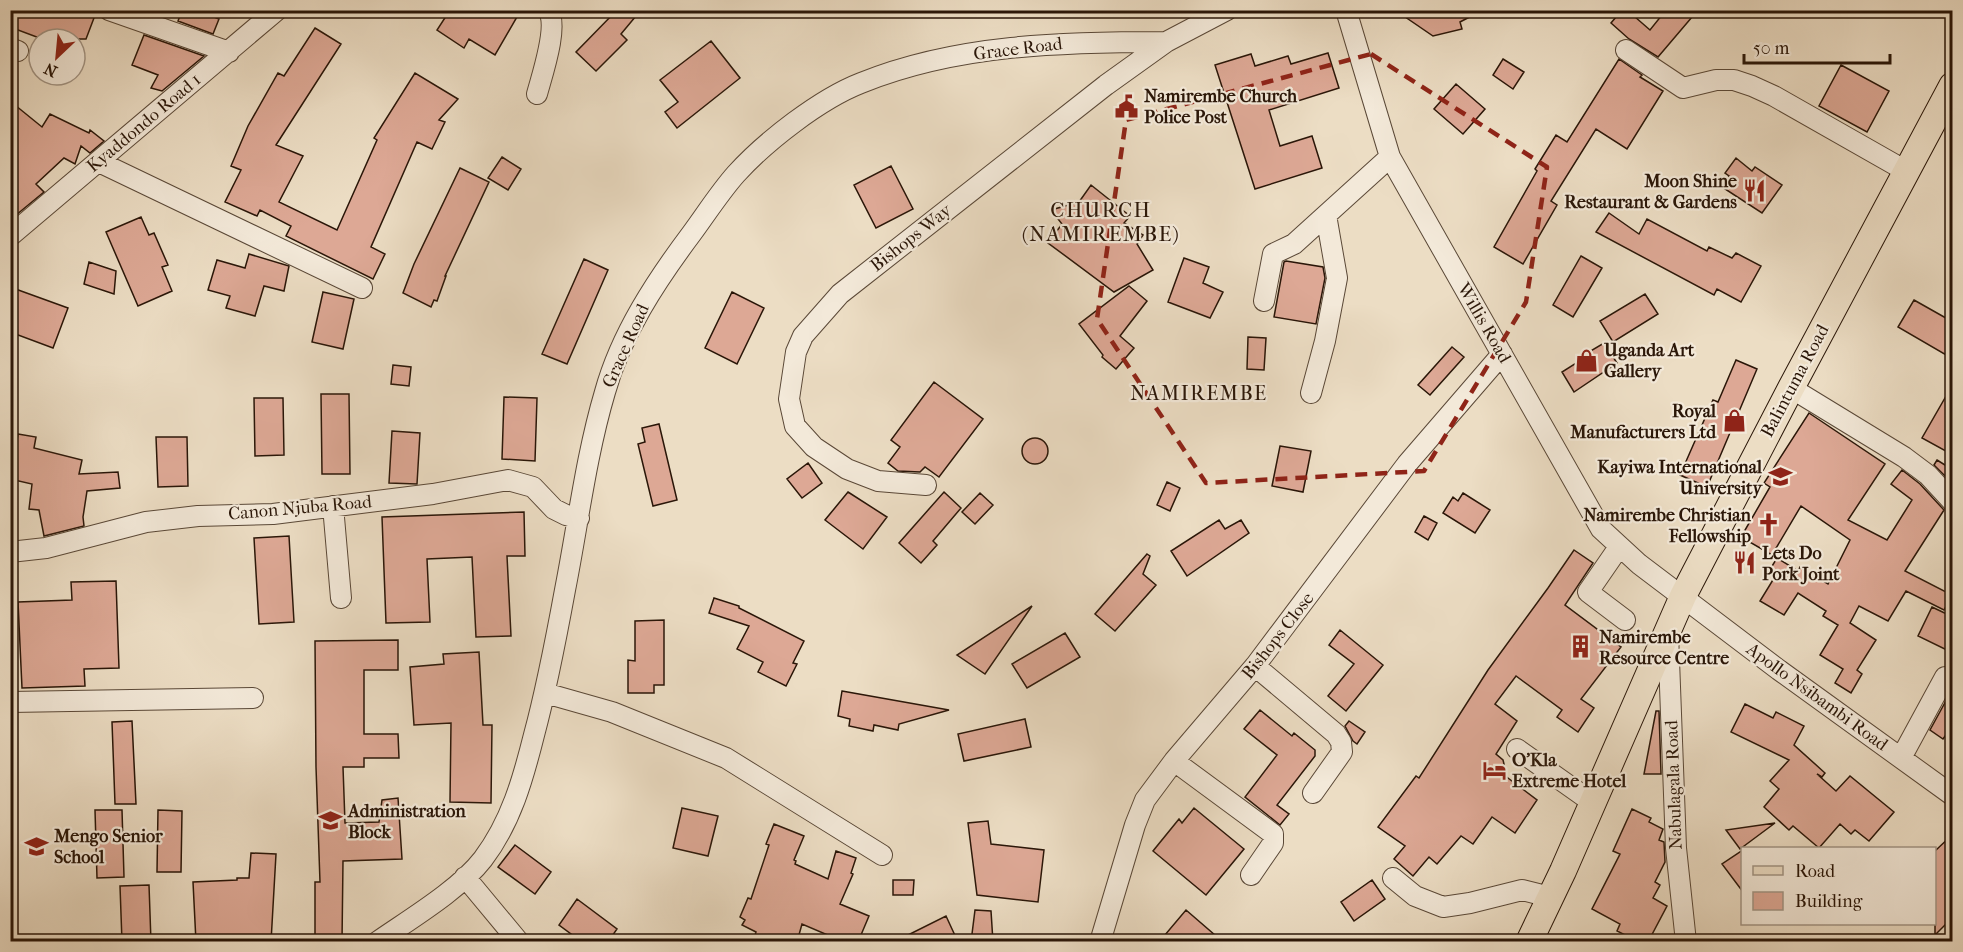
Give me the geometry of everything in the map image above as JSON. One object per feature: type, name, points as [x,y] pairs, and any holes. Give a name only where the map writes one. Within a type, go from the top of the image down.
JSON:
[{"type":"main road","name":"Balintuma Road","points":[[1529,942],[1683,596],[1791,388],[1953,86]]},
{"type":"street","points":[[109,10],[229,52]]},
{"type":"street","name":"Kyaddondo Road 1","points":[[10,236],[277,10]]},
{"type":"street","points":[[537,94],[553,28],[552,15],[548,10]]},
{"type":"street","name":"Bishops Way","points":[[926,486],[878,481],[846,469],[814,447],[795,426],[789,399],[796,352],[803,336],[840,294],[1106,85],[1166,42],[1227,10]]},
{"type":"street","name":"Willis Road","points":[[1346,10],[1390,157],[1587,506],[1601,529],[1619,547],[1683,596]]},
{"type":"street","name":"Grace Road","points":[[377,942],[465,877],[482,861],[503,829],[520,791],[545,693],[605,391],[620,351],[641,309],[673,258],[736,174],[773,139],[815,108],[858,84],[906,67],[969,54],[1059,43],[1166,42]]},
{"type":"street","points":[[1626,50],[1683,88],[1716,80],[1734,80],[1774,96],[1906,171]]},
{"type":"street","points":[[1264,301],[1273,255],[1294,244],[1390,157]]},
{"type":"street","points":[[99,162],[362,288]]},
{"type":"street","points":[[1311,393],[1325,341],[1337,278],[1326,215]]},
{"type":"street","name":"Bishops Close","points":[[1100,942],[1135,825],[1145,800],[1174,761],[1255,666],[1407,464],[1502,354]]},
{"type":"street","points":[[1791,388],[1904,457],[1928,475],[1953,501]]},
{"type":"street","name":"Canon Njuba Road","points":[[10,552],[46,548],[146,522],[198,516],[273,514],[433,494],[508,480],[534,487],[554,509],[579,518]]},
{"type":"street","points":[[333,506],[340,598]]},
{"type":"street","points":[[1619,547],[1588,592],[1625,620]]},
{"type":"street","name":"Apollo Nsibambi Road","points":[[1683,596],[1779,670],[1953,795]]},
{"type":"street","name":"Nabulagala Road","points":[[1668,628],[1676,848],[1686,942]]},
{"type":"street","points":[[1255,666],[1336,734],[1341,742],[1342,752],[1314,793]]},
{"type":"street","points":[[1901,758],[1945,677]]},
{"type":"street","points":[[545,693],[612,712],[726,758],[882,855]]},
{"type":"street","points":[[10,702],[252,698]]},
{"type":"street","points":[[1517,749],[1592,802]]},
{"type":"street","points":[[1174,761],[1273,834],[1273,843],[1251,875]]},
{"type":"street","points":[[465,877],[519,942]]},
{"type":"street","points":[[1393,878],[1415,896],[1443,907],[1522,890],[1550,897]]},
{"type":"highlighted area","points":[[1371,54],[1547,167],[1526,302],[1424,471],[1206,483],[1097,319],[1126,120]]},
{"type":"building","points":[[10,10],[97,10],[87,36],[87,27],[27,27],[27,33],[10,27]]},
{"type":"building","points":[[182,10],[197,10],[219,19],[213,34],[178,21]]},
{"type":"building","points":[[450,10],[521,10],[495,55],[469,39],[464,48],[437,30]]},
{"type":"building","points":[[617,10],[641,10],[621,34],[627,40],[596,71],[576,52]]},
{"type":"building","points":[[1395,10],[1483,10],[1460,22],[1462,29],[1433,36]]},
{"type":"building","points":[[1622,10],[1627,10],[1650,30],[1666,10],[1698,10],[1658,57],[1629,39],[1611,23]]},
{"type":"building","points":[[315,28],[341,44],[276,145],[303,156],[279,202],[337,230],[377,140],[374,138],[415,73],[458,99],[439,120],[445,122],[432,149],[417,142],[371,247],[385,254],[373,279],[286,236],[291,226],[260,210],[257,216],[225,202],[241,170],[231,166],[248,126],[278,73],[284,76]]},
{"type":"building","points":[[144,35],[204,56],[162,91],[151,88],[158,75],[132,65]]},
{"type":"building","points":[[711,41],[740,78],[677,128],[665,112],[678,102],[660,80]]},
{"type":"building","points":[[1328,53],[1339,88],[1269,110],[1280,146],[1312,136],[1322,168],[1255,189],[1215,65],[1251,54],[1255,66],[1288,56],[1291,64]]},
{"type":"building","points":[[1503,59],[1524,72],[1513,89],[1493,75]]},
{"type":"building","points":[[1619,59],[1642,75],[1640,77],[1663,91],[1627,149],[1596,129],[1551,201],[1557,205],[1523,264],[1494,247],[1537,171],[1535,169],[1556,135],[1567,142]]},
{"type":"building","points":[[1841,65],[1889,91],[1867,132],[1819,106]]},
{"type":"building","points":[[1456,84],[1485,109],[1463,134],[1434,109]]},
{"type":"building","points":[[10,101],[42,127],[50,114],[89,133],[90,130],[104,141],[90,153],[81,146],[75,164],[64,158],[36,184],[44,192],[10,220]]},
{"type":"building","points":[[502,157],[521,169],[508,190],[488,178]]},
{"type":"building","points":[[1736,158],[1752,171],[1755,167],[1782,185],[1762,213],[1722,187],[1729,176],[1725,173]]},
{"type":"building","points":[[891,166],[913,209],[876,228],[854,185]]},
{"type":"building","points":[[460,168],[489,182],[445,276],[437,301],[434,300],[431,307],[403,293],[414,264]]},
{"type":"building","points":[[1091,185],[1130,216],[1124,223],[1143,235],[1137,244],[1153,270],[1114,292],[1048,243],[1062,224],[1051,210],[1079,202]]},
{"type":"building","points":[[1609,213],[1639,234],[1647,219],[1707,251],[1709,247],[1732,258],[1736,253],[1761,266],[1741,302],[1717,289],[1714,295],[1596,232]]},
{"type":"building","points":[[141,217],[149,235],[154,233],[168,265],[162,267],[172,291],[138,306],[106,232]]},
{"type":"building","points":[[249,254],[289,266],[284,291],[264,286],[255,316],[226,308],[230,296],[208,290],[217,260],[245,268]]},
{"type":"building","points":[[1581,256],[1602,268],[1573,317],[1553,305]]},
{"type":"building","points":[[1184,258],[1209,267],[1203,283],[1223,292],[1210,318],[1168,302]]},
{"type":"building","points":[[584,259],[608,270],[567,364],[542,354]]},
{"type":"building","points":[[1286,261],[1323,267],[1325,278],[1316,324],[1274,317]]},
{"type":"building","points":[[89,262],[116,271],[114,294],[84,284]]},
{"type":"building","points":[[1129,286],[1147,301],[1120,336],[1134,348],[1116,369],[1102,357],[1103,355],[1079,324]]},
{"type":"building","points":[[10,287],[68,308],[53,348],[10,332]]},
{"type":"building","points":[[323,292],[354,299],[343,349],[312,342]]},
{"type":"building","points":[[732,292],[764,308],[737,364],[705,348]]},
{"type":"building","points":[[1645,294],[1658,314],[1613,342],[1600,321]]},
{"type":"building","points":[[1914,300],[1953,322],[1953,359],[1898,327]]},
{"type":"building","points":[[1248,337],[1266,338],[1264,370],[1247,369]]},
{"type":"building","points":[[1604,343],[1617,363],[1574,392],[1562,372],[1578,362],[1577,359]]},
{"type":"building","points":[[1452,347],[1464,357],[1430,395],[1418,385]]},
{"type":"building","points":[[1736,360],[1757,369],[1707,487],[1680,475],[1713,400],[1718,402]]},
{"type":"building","points":[[393,365],[411,367],[409,386],[391,384]]},
{"type":"building","points":[[934,382],[983,419],[939,477],[925,467],[920,472],[898,471],[888,463],[900,447],[891,440]]},
{"type":"building","points":[[1953,384],[1953,455],[1922,438]]},
{"type":"building","points":[[321,394],[349,394],[350,474],[322,474]]},
{"type":"building","points":[[504,397],[537,398],[535,461],[502,459]]},
{"type":"building","points":[[254,398],[283,398],[284,455],[255,456]]},
{"type":"building","points":[[1809,413],[1885,464],[1848,520],[1887,540],[1912,500],[1891,484],[1902,470],[1920,484],[1944,510],[1905,571],[1952,595],[1944,610],[1906,591],[1888,621],[1859,606],[1850,623],[1876,640],[1857,670],[1862,674],[1851,693],[1835,683],[1843,669],[1820,655],[1838,625],[1823,616],[1826,611],[1798,593],[1784,615],[1760,601],[1776,575],[1769,571],[1777,558],[1798,571],[1800,567],[1828,584],[1850,540],[1801,506],[1772,555],[1741,537],[1770,487],[1764,483]]},
{"type":"building","points":[[659,424],[677,500],[653,506],[638,444],[645,442],[642,428]]},
{"type":"building","points":[[392,431],[420,433],[417,484],[389,483]]},
{"type":"building","points":[[18,434],[36,437],[34,448],[82,460],[79,474],[118,472],[120,488],[87,491],[84,526],[44,536],[39,510],[29,509],[32,484],[10,479]]},
{"type":"building","points":[[156,437],[187,437],[188,486],[158,487]]},
{"type":"building","points":[[1035,438],[1044,442],[1048,451],[1044,460],[1035,464],[1026,460],[1022,451],[1026,442]]},
{"type":"building","points":[[1280,446],[1311,451],[1303,492],[1272,486]]},
{"type":"building","points":[[1937,460],[1953,470],[1953,484],[1934,465]]},
{"type":"building","points":[[808,463],[822,483],[802,498],[787,479]]},
{"type":"building","points":[[1167,482],[1180,488],[1170,511],[1157,505]]},
{"type":"building","points":[[848,492],[887,517],[863,549],[825,520]]},
{"type":"building","points":[[944,492],[961,508],[933,541],[937,545],[921,563],[899,543]]},
{"type":"building","points":[[980,493],[993,505],[975,524],[962,512]]},
{"type":"building","points":[[1463,493],[1490,510],[1475,533],[1443,513],[1453,497],[1458,501]]},
{"type":"building","points":[[524,512],[525,556],[507,556],[511,636],[476,637],[472,557],[427,559],[430,622],[386,623],[382,517]]},
{"type":"building","points":[[1424,516],[1437,523],[1428,540],[1415,532]]},
{"type":"building","points":[[1219,520],[1225,529],[1241,520],[1249,533],[1187,576],[1171,551]]},
{"type":"building","points":[[289,536],[294,622],[259,624],[254,538]]},
{"type":"building","points":[[1574,550],[1593,563],[1565,605],[1621,647],[1581,699],[1594,708],[1578,732],[1557,717],[1562,710],[1516,676],[1495,704],[1517,721],[1496,754],[1503,760],[1504,775],[1537,800],[1515,833],[1492,817],[1473,844],[1461,836],[1437,864],[1429,857],[1413,876],[1394,859],[1405,846],[1378,827],[1416,776],[1419,778],[1488,670]]},
{"type":"building","points":[[1147,554],[1150,556],[1143,574],[1156,585],[1115,631],[1095,614]]},
{"type":"building","points":[[116,581],[119,668],[84,669],[85,686],[22,688],[18,602],[72,600],[71,582]]},
{"type":"building","points":[[714,598],[739,606],[804,641],[793,663],[797,664],[786,686],[758,672],[763,662],[737,649],[749,626],[709,613]]},
{"type":"building","points":[[1032,606],[985,674],[957,655]]},
{"type":"building","points":[[1932,607],[1953,617],[1953,653],[1918,636]]},
{"type":"building","points":[[664,620],[664,685],[654,685],[654,693],[628,693],[628,660],[635,661],[635,621]]},
{"type":"building","points":[[1340,630],[1383,665],[1346,711],[1328,696],[1354,664],[1329,645]]},
{"type":"building","points":[[1065,633],[1080,657],[1027,688],[1012,664]]},
{"type":"building","points":[[398,640],[398,670],[364,670],[364,734],[398,734],[399,758],[364,758],[364,767],[343,767],[345,823],[379,822],[382,800],[398,798],[402,859],[343,861],[342,942],[315,942],[315,882],[320,882],[315,641]]},
{"type":"building","points":[[479,652],[483,725],[492,725],[491,803],[450,802],[451,723],[414,725],[410,667],[444,664],[443,654]]},
{"type":"building","points":[[1953,688],[1953,725],[1943,739],[1930,730]]},
{"type":"building","points":[[842,691],[949,710],[899,724],[898,730],[874,725],[873,731],[849,726],[850,719],[838,716]]},
{"type":"building","points":[[1745,704],[1773,718],[1776,712],[1804,726],[1794,745],[1825,773],[1822,777],[1817,774],[1836,791],[1850,776],[1894,812],[1869,841],[1855,830],[1851,834],[1840,824],[1818,847],[1793,826],[1789,830],[1764,807],[1779,789],[1770,781],[1789,760],[1731,732]]},
{"type":"building","points":[[1260,710],[1292,736],[1294,733],[1315,750],[1315,756],[1277,805],[1289,814],[1280,825],[1245,797],[1277,755],[1244,729]]},
{"type":"building","points":[[1656,711],[1659,711],[1661,774],[1644,774]]},
{"type":"building","points":[[1025,719],[1031,747],[964,761],[958,734]]},
{"type":"building","points":[[132,721],[136,804],[115,804],[112,722]]},
{"type":"building","points":[[1349,721],[1365,732],[1357,744],[1345,726]]},
{"type":"building","points":[[682,808],[718,816],[708,856],[673,848]]},
{"type":"building","points":[[1194,808],[1244,849],[1206,895],[1153,851],[1179,819],[1182,823]]},
{"type":"building","points":[[1632,809],[1651,818],[1649,822],[1663,829],[1659,840],[1664,842],[1665,862],[1655,882],[1660,885],[1653,898],[1667,906],[1648,942],[1635,936],[1633,939],[1617,931],[1620,924],[1592,909],[1620,854],[1613,851]]},
{"type":"building","points":[[95,810],[122,810],[124,877],[97,878]]},
{"type":"building","points":[[158,810],[182,811],[181,872],[157,872]]},
{"type":"building","points":[[988,821],[991,844],[1044,850],[1038,902],[977,895],[968,823]]},
{"type":"building","points":[[1775,823],[1740,849],[1726,830]]},
{"type":"building","points":[[774,824],[804,836],[794,860],[795,864],[828,879],[836,851],[856,858],[851,873],[853,874],[840,904],[869,916],[858,942],[844,942],[802,924],[797,942],[753,942],[756,932],[742,925],[745,920],[740,917],[748,898],[751,899]]},
{"type":"building","points":[[1953,834],[1953,917],[1935,935],[1936,925],[1936,850]]},
{"type":"building","points":[[515,845],[551,872],[535,894],[498,867]]},
{"type":"building","points":[[1741,851],[1741,889],[1722,864]]},
{"type":"building","points":[[251,853],[276,854],[271,942],[196,942],[193,882],[249,878]]},
{"type":"building","points":[[893,880],[914,880],[913,895],[893,895]]},
{"type":"building","points":[[1372,880],[1385,899],[1354,921],[1341,902]]},
{"type":"building","points":[[149,885],[151,942],[122,942],[120,886]]},
{"type":"building","points":[[577,899],[617,929],[608,942],[582,942],[559,925]]},
{"type":"building","points":[[975,910],[991,911],[993,942],[971,942]]},
{"type":"building","points":[[1186,910],[1223,942],[1159,942]]},
{"type":"building","points":[[946,916],[958,942],[894,942]]},
{"type":"place","name":"Namirembe Church Police Post","points":[[1126,106]]},
{"type":"place","name":"Moon Shine Restaurant & Gardens","points":[[1755,191]]},
{"type":"place","name":"Uganda Art Gallery","points":[[1586,360]]},
{"type":"place","name":"Royal Manufacturers Ltd","points":[[1734,421]]},
{"type":"place","name":"Kayiwa International University","points":[[1780,477]]},
{"type":"place","name":"Namirembe Christian Fellowship","points":[[1769,525]]},
{"type":"place","name":"Lets Do Pork Joint","points":[[1744,563]]},
{"type":"place","name":"Namirembe Resource Centre","points":[[1581,647]]},
{"type":"place","name":"O'Kla Extreme Hotel","points":[[1494,770]]},
{"type":"place","name":"Administration Block","points":[[330,821]]},
{"type":"place","name":"Mengo Senior School","points":[[36,846]]},
{"type":"district","name":"CHURCH (NAMIREMBE)","points":[[1101,222]]},
{"type":"district","name":"NAMIREMBE","points":[[1199,393]]}]
